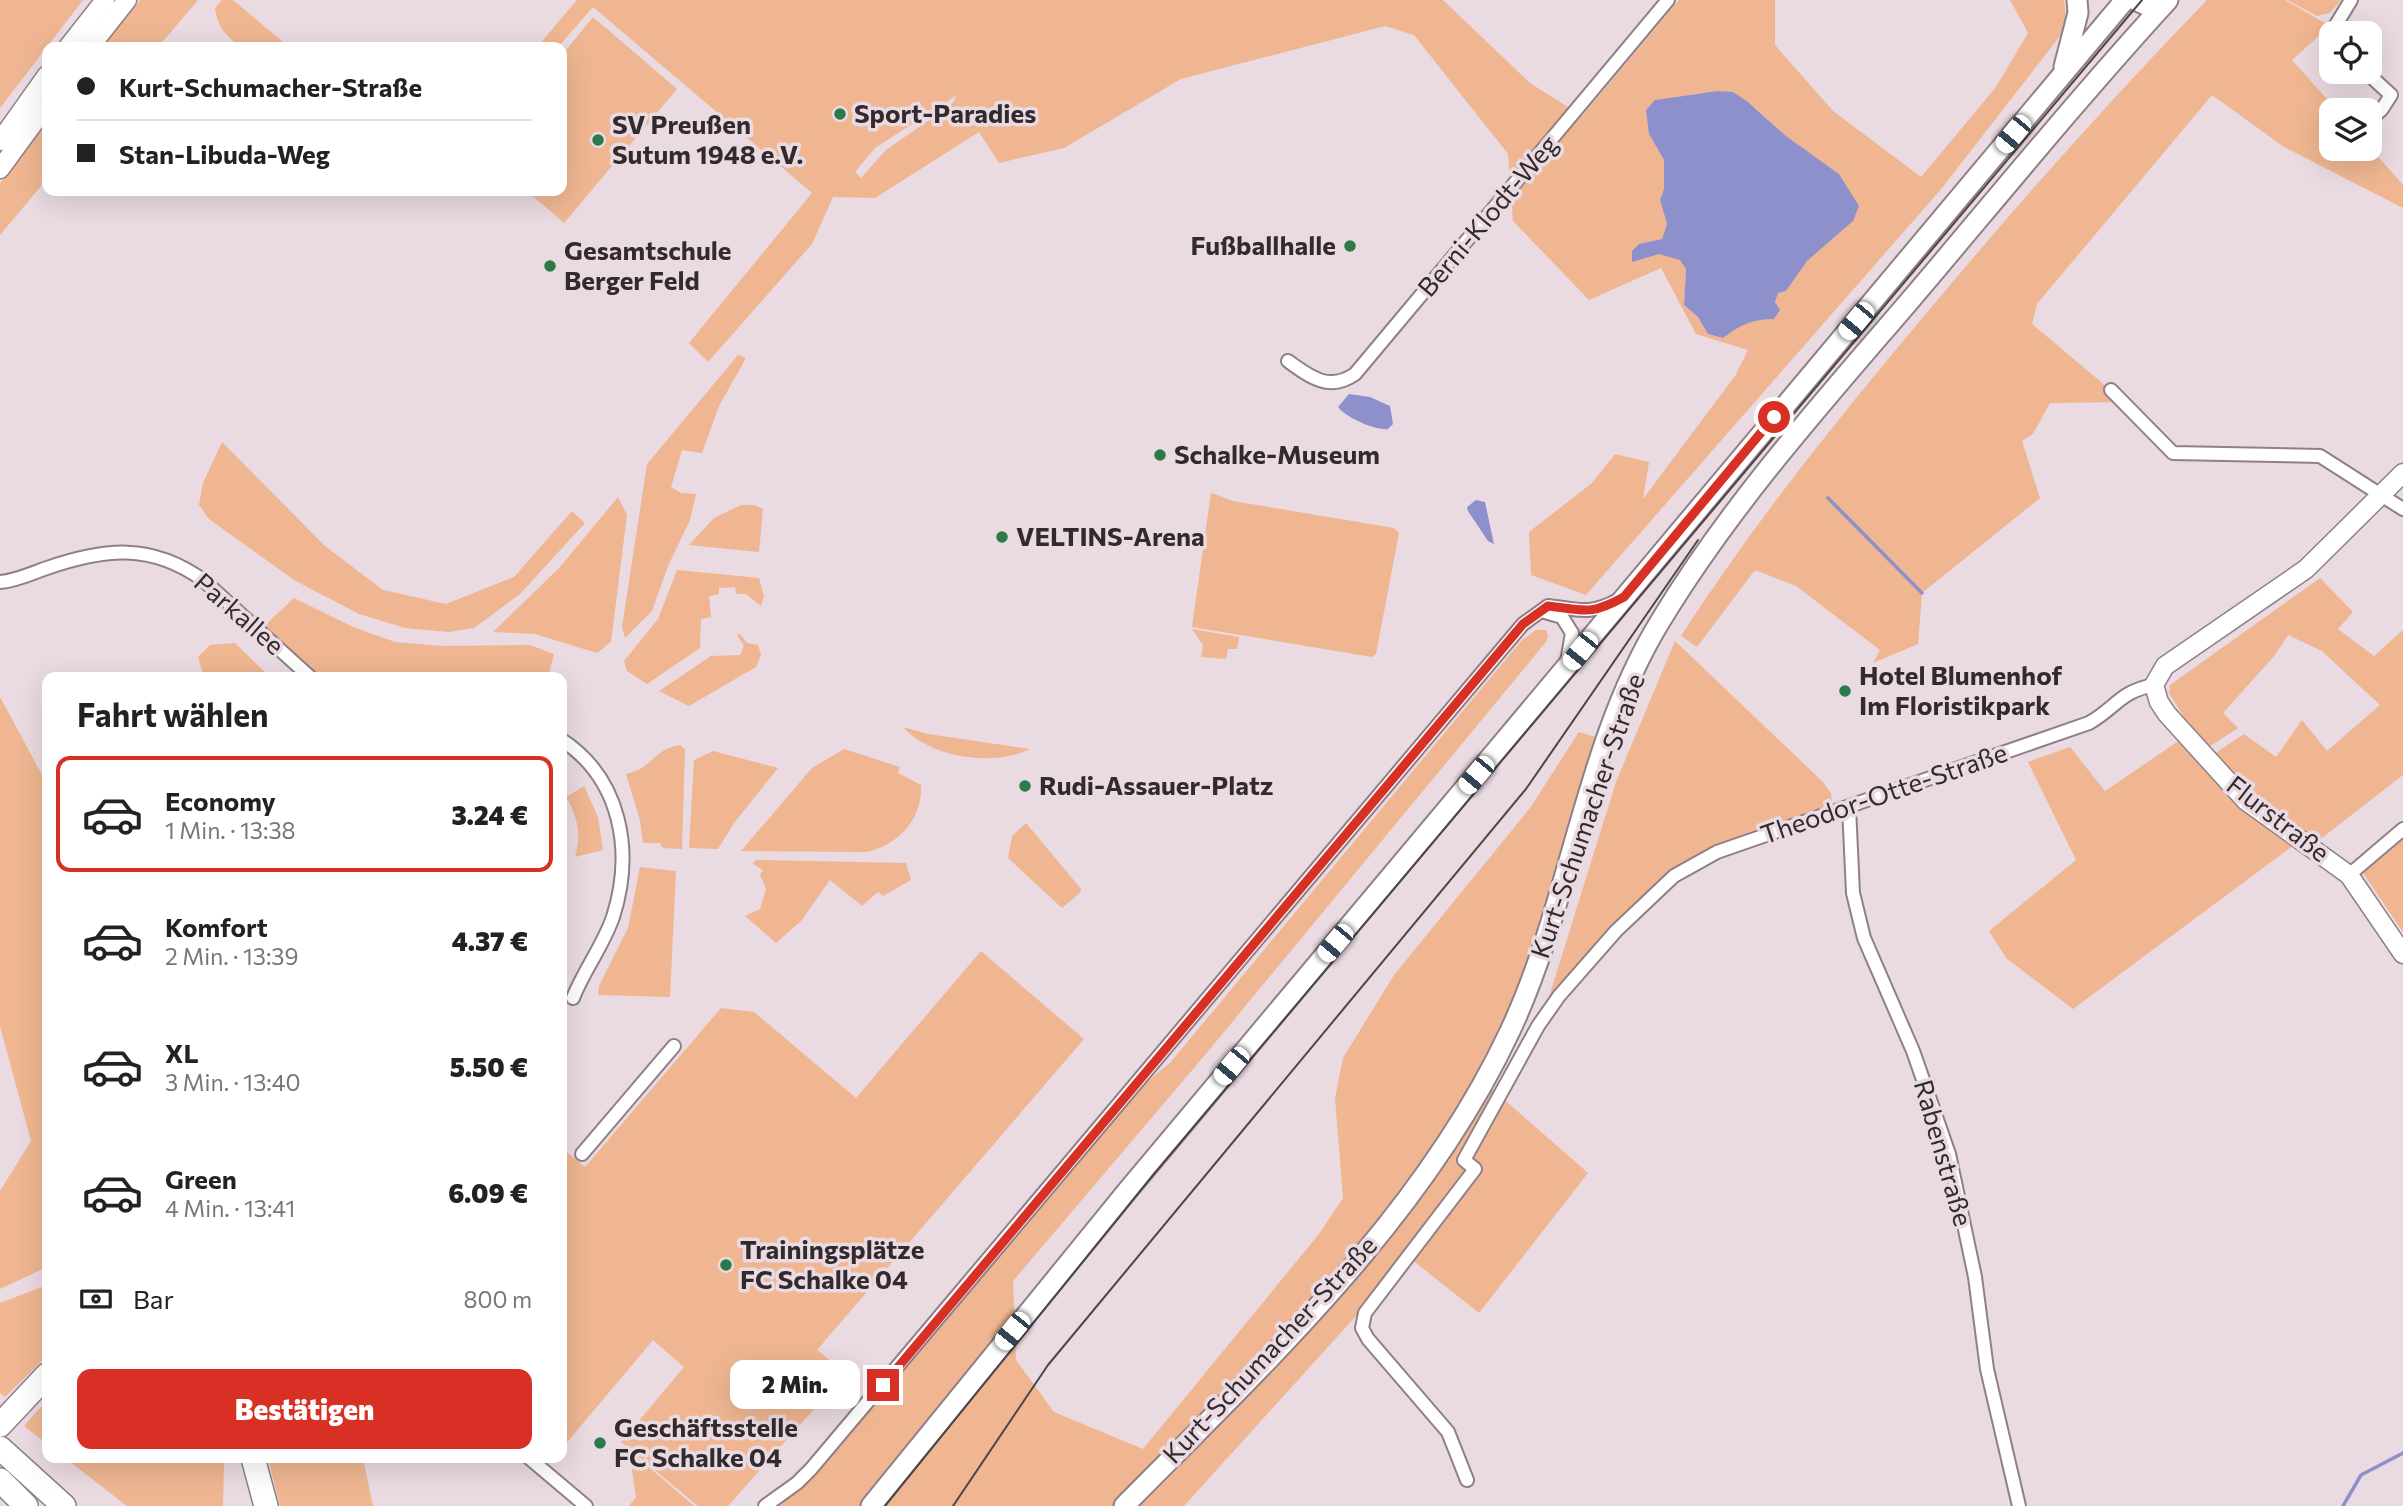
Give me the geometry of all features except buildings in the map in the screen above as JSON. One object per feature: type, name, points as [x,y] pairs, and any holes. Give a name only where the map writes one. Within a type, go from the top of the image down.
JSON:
[{"type":"highway","points":[[6,1417],[42,1380]]},
{"type":"highway","points":[[0,1448],[64,1506]]},
{"type":"highway","points":[[255,1468],[257,1506]]},
{"type":"highway","points":[[255,1468],[266,1506]]},
{"type":"highway","points":[[0,1480],[26,1506]]},
{"type":"main road","points":[[2061,76],[2078,13],[2077,0]]},
{"type":"main road","points":[[872,1506],[1136,1179],[2125,0]]},
{"type":"main road","points":[[2135,0],[2146,5],[2163,2]]},
{"type":"main road","name":"Kurt-Schumacher-Straße","points":[[1124,1506],[1279,1349],[1411,1192],[1469,1108],[1509,1033],[1532,979],[1605,749],[1630,682],[1658,624],[1732,513],[2163,2]]},
{"type":"street","points":[[72,42],[105,0]]},
{"type":"street","points":[[94,42],[127,0]]},
{"type":"street","name":"Berni-Klodt-Weg","points":[[1288,361],[1324,383],[1335,383],[1354,374],[1668,0]]},
{"type":"street","points":[[2339,21],[2351,0]]},
{"type":"street","points":[[0,141],[42,82]]},
{"type":"street","points":[[2379,84],[2391,95],[2382,106]]},
{"type":"street","points":[[0,169],[42,112]]},
{"type":"street","points":[[2110,390],[2173,453],[2259,457],[2312,454],[2403,509]]},
{"type":"street","name":"Theodor-Otte-Straße","points":[[1475,1169],[1464,1160],[1538,1026],[1579,973],[1656,890],[1708,856],[2089,723],[2107,713],[2132,690],[2154,685],[2165,667],[2306,569],[2403,472]]},
{"type":"street","name":"Parkallee","points":[[0,582],[91,553],[149,554],[186,568],[203,580],[304,672]]},
{"type":"street","points":[[765,1506],[797,1483],[811,1469],[1515,633],[1548,606],[1591,611],[1624,597]]},
{"type":"street","points":[[1540,611],[1562,618],[1572,633],[1566,669]]},
{"type":"street","name":"Flurstraße","points":[[2154,685],[2166,714],[2235,791],[2349,875],[2403,954]]},
{"type":"street","points":[[567,744],[591,764],[609,790],[619,820],[623,854],[613,917],[573,999]]},
{"type":"street","name":"Rabenstraße","points":[[1849,807],[1853,893],[1864,938],[1913,1051],[1949,1154],[1975,1278],[1987,1369],[2020,1506]]},
{"type":"street","points":[[2349,875],[2403,829]]},
{"type":"street","points":[[582,1154],[674,1046]]},
{"type":"street","name":"Kurt-Schumacher-Straße","points":[[1467,1480],[1448,1432],[1368,1339],[1362,1328],[1366,1313],[1475,1169]]},
{"type":"street","points":[[535,1463],[586,1506]]},
{"type":"shaded area","points":[[0,0],[83,0],[51,42],[42,42],[42,53],[0,108]]},
{"type":"shaded area","points":[[140,0],[198,0],[162,42],[106,42]]},
{"type":"shaded area","points":[[222,0],[233,0],[283,42],[235,42],[220,26],[215,8]]},
{"type":"shaded area","points":[[577,0],[1443,0],[1530,83],[1582,116],[1679,0],[1775,0],[1775,45],[1833,111],[1921,177],[1996,87],[2028,33],[2010,0],[2064,0],[2067,27],[1942,188],[1586,595],[1531,575],[1529,532],[1592,483],[1615,454],[1649,462],[1643,499],[1735,376],[1748,350],[1696,334],[1661,268],[1589,300],[1513,221],[1508,154],[1414,35],[1385,26],[1181,79],[1064,148],[999,163],[979,132],[875,198],[833,197],[812,244],[708,362],[689,343],[812,193],[593,7],[562,42],[541,42]],"holes":[[[1717,91],[1746,101],[1792,140],[1839,174],[1836,236],[1806,261],[1786,291],[1778,293],[1768,309],[1739,325],[1723,338],[1708,334],[1698,317],[1684,305],[1686,269],[1680,259],[1639,244],[1662,239],[1667,224],[1660,200],[1664,189],[1664,160],[1649,134],[1655,100]],[[957,95],[952,104],[886,150],[861,178],[855,172],[875,148]]]},
{"type":"shaded area","points":[[2207,0],[2285,0],[2321,21],[2319,21],[2319,36],[2292,60],[2326,98],[2319,98],[2319,161],[2382,161],[2403,185],[2403,208],[2284,147],[2212,95],[2037,304],[2032,324],[2125,402],[2050,403],[2033,434],[2022,441],[2040,498],[1922,593],[1918,644],[1873,663],[1880,650],[1796,586],[1755,570],[1697,647],[1681,636],[1740,549],[1835,424],[2001,226]]},
{"type":"shaded area","points":[[2287,0],[2341,0],[2330,13],[2317,16]]},
{"type":"shaded area","name":"SV Preußen Sutum 1948 e.V.","points":[[593,17],[677,89],[564,223],[533,196],[567,196],[567,49]]},
{"type":"shaded area","points":[[42,127],[42,185],[0,235],[0,184]]},
{"type":"shaded area","points":[[738,355],[746,358],[719,406],[702,453],[682,450],[671,487],[681,493],[696,494],[690,520],[668,566],[652,611],[625,638],[622,627],[647,464]]},
{"type":"shaded area","points":[[222,442],[325,546],[383,590],[446,604],[514,577],[572,511],[585,523],[520,594],[474,628],[449,632],[405,628],[359,614],[294,580],[209,519],[199,505],[203,483]]},
{"type":"shaded area","points":[[1211,493],[1233,501],[1394,528],[1399,533],[1376,654],[1372,657],[1192,627]]},
{"type":"shaded area","points":[[618,497],[627,515],[611,642],[597,653],[535,634],[493,632],[559,568]]},
{"type":"shaded area","points":[[741,505],[755,505],[763,509],[759,552],[689,545],[714,518]]},
{"type":"shaded area","points":[[677,570],[759,578],[764,597],[761,606],[746,594],[736,594],[735,587],[719,588],[719,594],[709,596],[711,617],[701,619],[700,648],[647,684],[627,671],[624,661],[658,619]]},
{"type":"shaded area","points":[[2320,578],[2353,612],[2338,629],[2374,656],[2403,630],[2403,775],[2318,841],[2309,834],[2073,1009],[2006,958],[1989,931],[2076,860],[2028,762],[2070,747],[2105,791],[2180,740],[2202,762],[2244,734],[2276,757],[2302,720],[2327,751],[2380,705],[2322,651],[2288,635],[2275,655],[2223,713],[2238,728],[2209,747],[2187,722],[2169,693],[2170,685]]},
{"type":"shaded area","points":[[294,598],[353,627],[395,642],[442,646],[530,645],[554,654],[549,672],[315,672],[264,626]]},
{"type":"shaded area","points":[[1192,629],[1239,637],[1237,649],[1228,649],[1226,659],[1201,657],[1203,645]]},
{"type":"shaded area","points":[[1536,630],[1546,630],[1546,642],[1205,1055],[1013,1281],[1016,1360],[1054,1412],[1143,1449],[1319,1234],[1343,1198],[1335,1098],[1343,1058],[1394,975],[1530,808],[1579,732],[1599,738],[1563,860],[1506,1020],[1476,1075],[1588,1173],[1479,1313],[1406,1255],[1356,1316],[1184,1506],[761,1506],[797,1485],[1129,1096],[1170,1063],[1521,641]]},
{"type":"shaded area","points":[[740,634],[747,643],[758,645],[761,655],[756,667],[689,706],[659,691],[711,656],[740,655],[744,646],[737,635]]},
{"type":"shaded area","points":[[1675,641],[1822,781],[1831,793],[1832,803],[1827,809],[1716,849],[1614,929],[1548,1000],[1616,782]]},
{"type":"shaded area","points":[[235,643],[265,672],[202,672],[198,657],[210,645]]},
{"type":"shaded area","points":[[0,697],[42,775],[42,1269],[0,1289],[0,1191],[31,1141],[0,1026]]},
{"type":"shaded area","points":[[903,727],[928,734],[1030,749],[998,758],[963,756],[929,746]]},
{"type":"shaded area","points":[[680,745],[685,749],[682,849],[663,848],[660,843],[643,843],[640,820],[626,774],[642,768],[665,750]]},
{"type":"shaded area","points":[[844,749],[900,767],[898,773],[921,785],[918,808],[907,828],[899,836],[867,852],[741,851],[812,768]]},
{"type":"shaded area","points":[[713,751],[778,768],[734,823],[718,849],[689,848],[694,760]]},
{"type":"shaded area","points":[[584,786],[598,817],[603,850],[575,857],[577,826],[567,796]]},
{"type":"shaded area","points":[[1026,823],[1081,889],[1080,893],[1062,908],[1008,858],[1012,836]]},
{"type":"shaded area","points":[[2403,835],[2403,932],[2361,870]]},
{"type":"shaded area","points":[[756,860],[906,863],[911,880],[883,896],[878,892],[862,906],[830,880],[801,921],[776,943],[745,916],[760,909],[766,889],[760,875],[763,870],[753,864]]},
{"type":"shaded area","points":[[640,867],[676,871],[670,997],[598,995],[599,986],[628,928]]},
{"type":"shaded area","name":"Trainingsplätze FC Schalke 04","points":[[981,951],[1084,1039],[817,1350],[846,1373],[728,1506],[698,1506],[621,1442],[684,1367],[653,1340],[567,1442],[567,1152],[585,1167],[721,1008],[754,1012],[856,1098]]},
{"type":"shaded area","points":[[42,1287],[42,1361],[5,1397],[0,1393],[0,1303]]},
{"type":"shaded area","points":[[42,1406],[42,1440],[24,1426]]},
{"type":"shaded area","points":[[629,1450],[694,1506],[629,1506],[636,1497]]},
{"type":"shaded area","points":[[71,1463],[224,1464],[223,1506],[127,1506]]},
{"type":"shaded area","points":[[269,1463],[364,1463],[373,1506],[280,1506]]},
{"type":"water","points":[[1717,91],[1733,92],[1748,102],[1786,136],[1839,174],[1859,206],[1853,221],[1807,261],[1786,291],[1778,293],[1775,302],[1780,310],[1774,319],[1747,324],[1723,338],[1708,334],[1698,317],[1684,305],[1686,269],[1680,260],[1659,254],[1632,262],[1632,251],[1639,244],[1662,239],[1667,224],[1660,200],[1664,189],[1664,160],[1649,134],[1646,110],[1655,100]]},
{"type":"water","points":[[1349,394],[1370,397],[1390,406],[1393,424],[1388,429],[1376,428],[1347,415],[1338,407]]},
{"type":"water","points":[[1476,500],[1485,502],[1494,544],[1488,541],[1468,511],[1467,507]]},
{"type":"waterway","points":[[1828,498],[1922,593]]},
{"type":"waterway","points":[[2343,1506],[2361,1475],[2403,1453]]},
{"type":"tram line","points":[[885,1506],[1153,1175],[2142,0]]},
{"type":"tram line","points":[[953,1506],[1048,1365],[1526,789],[1698,540]]},
{"type":"place","name":"Sport-Paradies","points":[[840,114]]},
{"type":"place","name":"SV Preußen Sutum 1948 e.V.","points":[[598,140]]},
{"type":"place","name":"Fußballhalle","points":[[1350,246]]},
{"type":"place","name":"Gesamtschule Berger Feld","points":[[550,266]]},
{"type":"place","name":"Schalke-Museum","points":[[1160,455]]},
{"type":"place","name":"VELTINS-Arena","points":[[1002,537]]},
{"type":"place","name":"Hotel Blumenhof Im Floristikpark","points":[[1845,691]]},
{"type":"place","name":"Rudi-Assauer-Platz","points":[[1025,786]]},
{"type":"place","name":"Trainingsplätze FC Schalke 04","points":[[726,1265]]},
{"type":"place","name":"Geschäftsstelle FC Schalke 04","points":[[600,1443]]},
{"type":"route","points":[[883,1385],[1523,624],[1548,606],[1591,611],[1624,597],[1774,417]]}]
